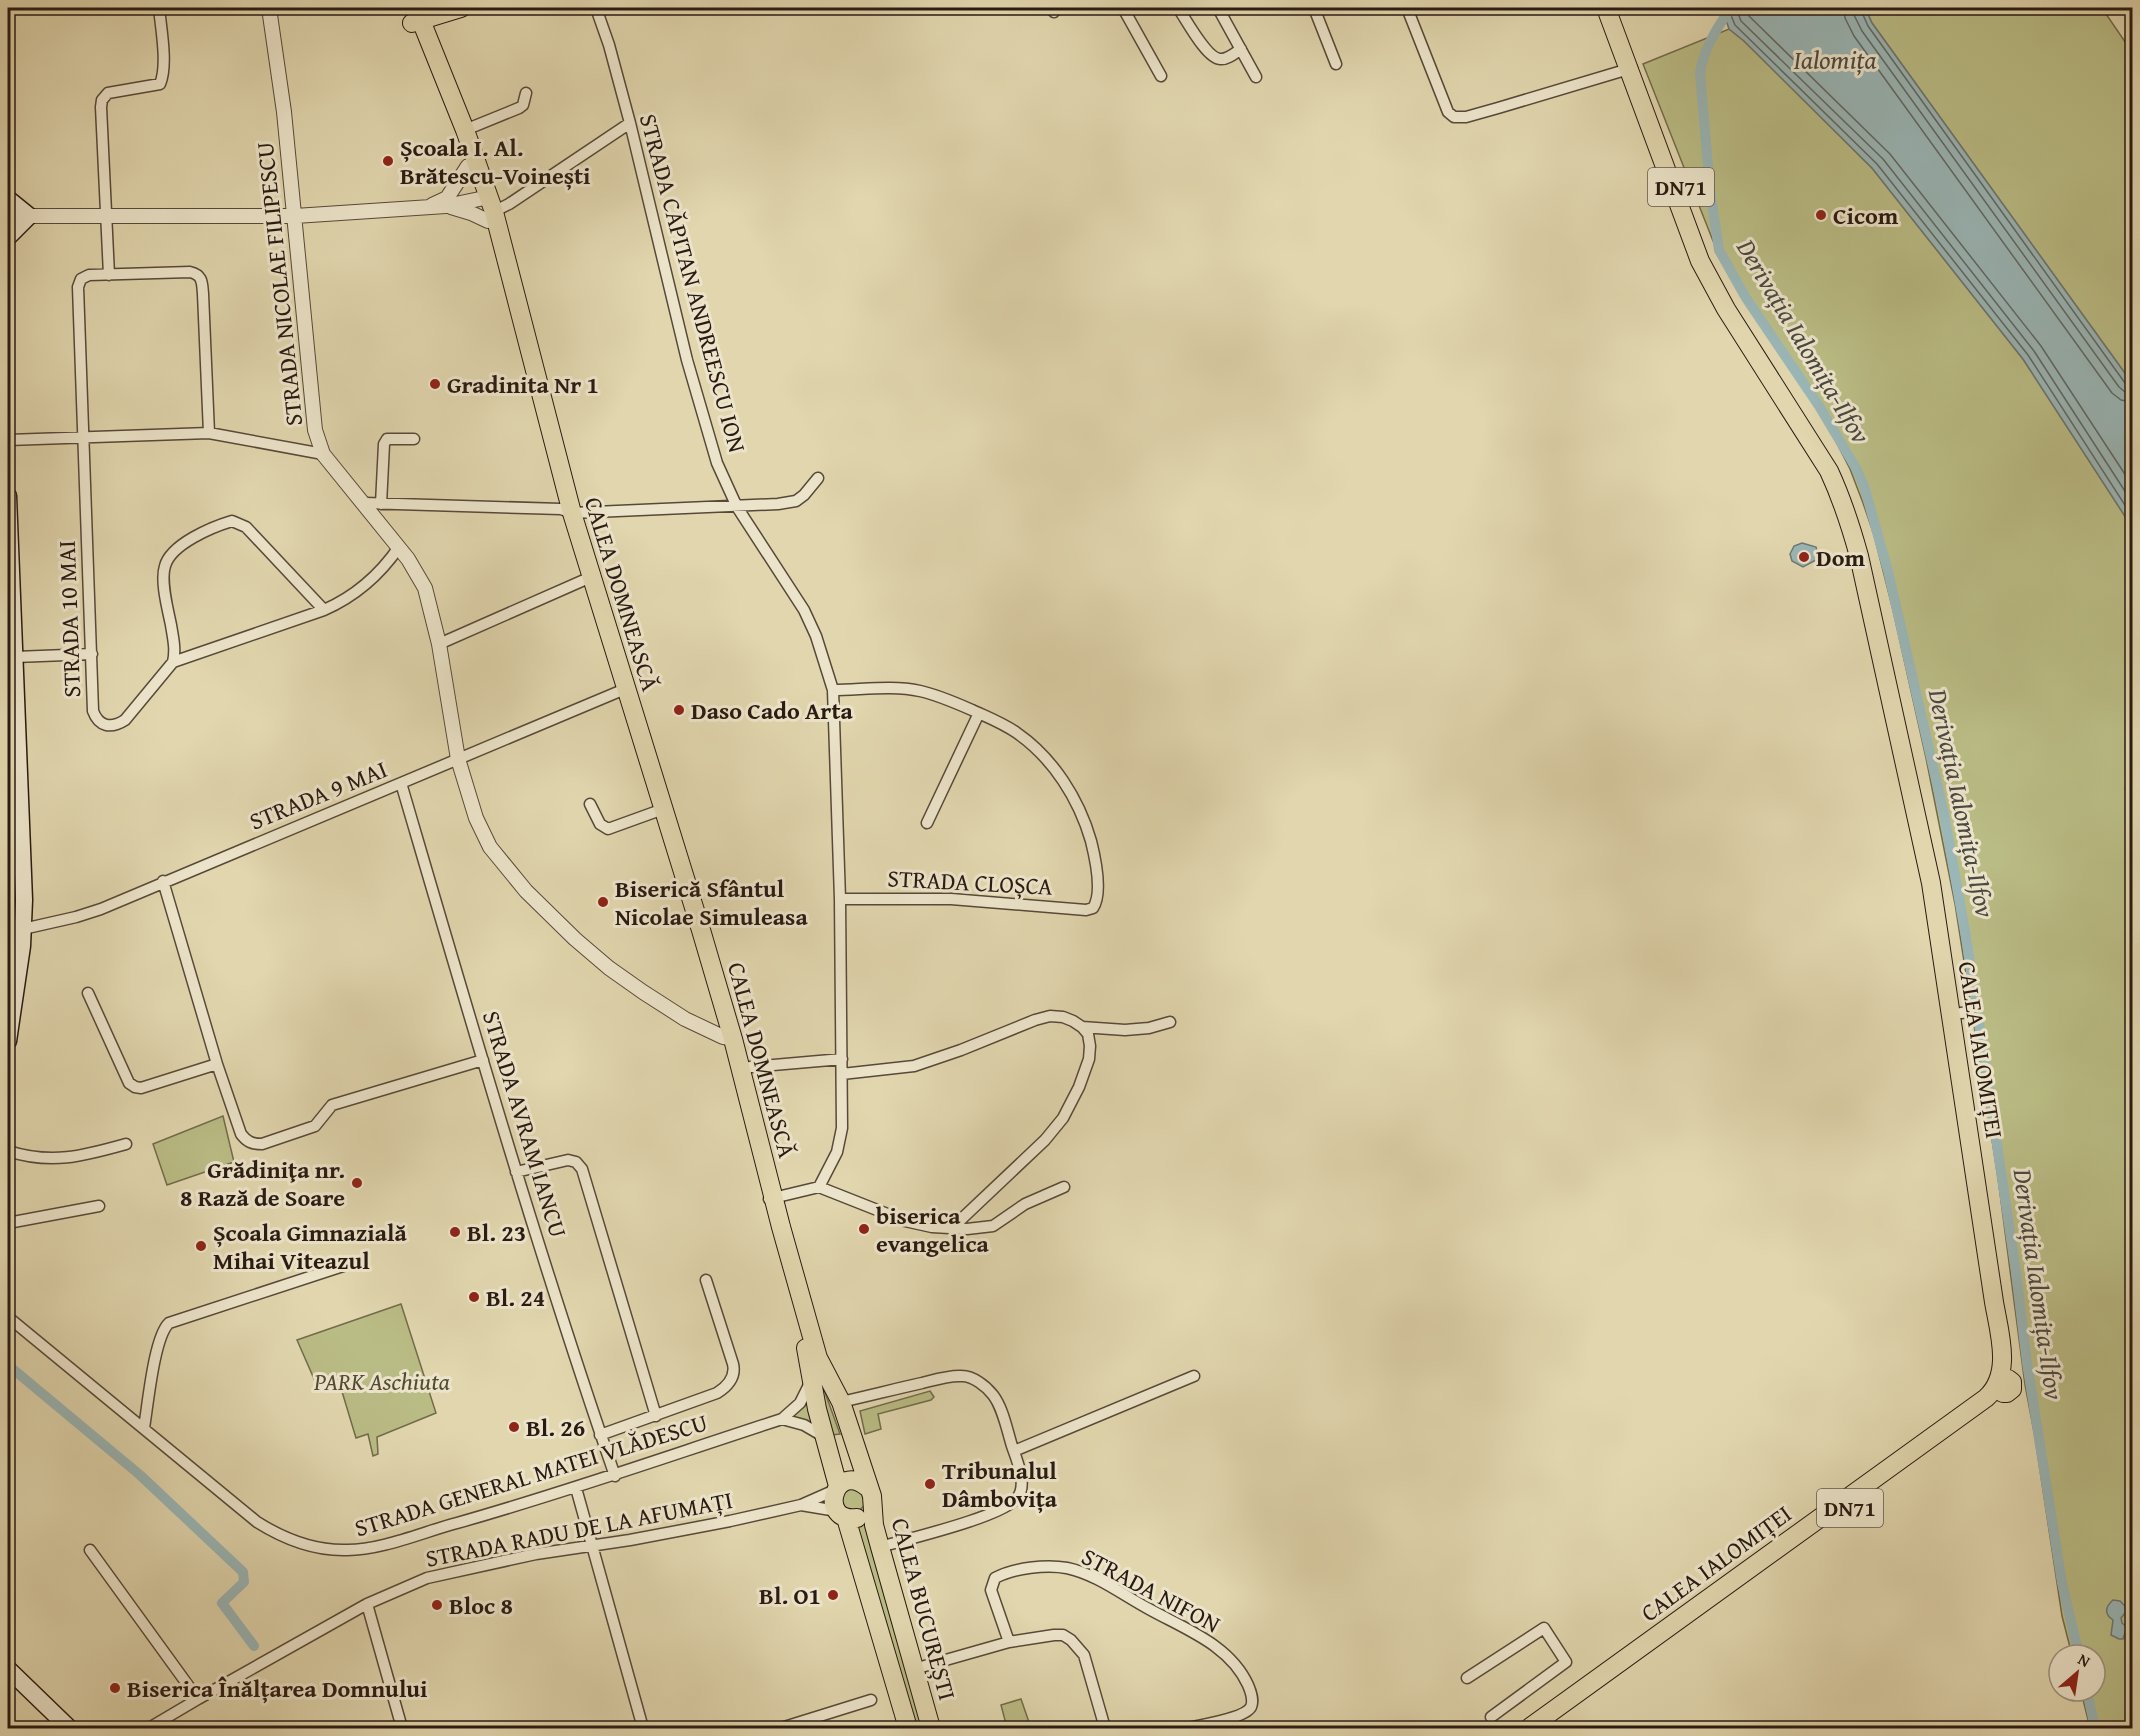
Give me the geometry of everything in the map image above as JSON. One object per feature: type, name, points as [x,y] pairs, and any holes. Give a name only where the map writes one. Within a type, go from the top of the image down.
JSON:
[{"type":"main road","points":[[417,15],[461,8]]},
{"type":"main road","name":"CALEA IALOMIȚEI","points":[[1606,8],[1633,68],[1707,256],[1733,304],[1831,458],[1848,492],[1874,577],[1934,844],[1965,1012],[2001,1384]]},
{"type":"main road","name":"DN71","points":[[1614,8],[1633,68]]},
{"type":"main road","name":"CALEA DOMNEASCĂ","points":[[417,15],[443,74],[460,132]]},
{"type":"main road","name":"CALEA DOMNEASCĂ","points":[[417,15],[488,212],[567,511],[656,812],[728,1038],[740,1068],[809,1361],[823,1436],[837,1488]]},
{"type":"main road","name":"CALEA IALOMIȚEI","points":[[1633,68],[1704,268],[1726,309],[1828,471],[1850,523],[1931,883],[2002,1359],[2001,1384]]},
{"type":"main road","points":[[460,132],[468,166],[488,212]]},
{"type":"main road","points":[[8,199],[29,216],[8,237]]},
{"type":"main road","points":[[8,496],[15,657],[14,794],[23,929],[8,1041]]},
{"type":"main road","name":"CALEA DOMNEASCĂ","points":[[621,690],[695,910],[770,1199],[818,1358],[841,1402]]},
{"type":"main road","name":"CALEA IALOMIȚEI","points":[[1529,1728],[2001,1384]]},
{"type":"main road","name":"CALEA IALOMIȚEI","points":[[1547,1728],[2001,1384]]},
{"type":"main road","name":"CALEA BUCUREȘTI","points":[[841,1402],[870,1494],[874,1525],[931,1728]]},
{"type":"main road","points":[[850,1480],[856,1480],[870,1494],[870,1507],[863,1516],[857,1518],[841,1515],[833,1501],[837,1488],[850,1480]]},
{"type":"main road","name":"CALEA BUCUREȘTI","points":[[841,1515],[908,1728]]},
{"type":"main road","points":[[8,1669],[69,1728]]},
{"type":"main road","points":[[8,1682],[54,1728]]},
{"type":"street","points":[[110,275],[102,100],[108,93],[160,84],[163,77],[163,62],[159,8]]},
{"type":"street","name":"STRADA NICOLAE FILIPESCU","points":[[269,8],[281,83],[315,430],[323,454],[399,547],[425,588],[439,645],[459,759],[468,795],[482,834],[508,871],[526,891],[575,939],[609,968],[685,1018],[728,1038]]},
{"type":"street","name":"STRADA CĂPITAN ANDREESCU ION","points":[[596,8],[609,45],[630,123],[674,309],[717,463],[737,507],[804,610],[816,636],[833,690],[840,899],[842,1128],[837,1152],[819,1187]]},
{"type":"street","points":[[1123,8],[1161,76]]},
{"type":"street","points":[[1178,8],[1200,42],[1216,59],[1223,60],[1241,49]]},
{"type":"street","points":[[1218,8],[1256,77]]},
{"type":"street","points":[[1314,8],[1336,64]]},
{"type":"street","points":[[1407,8],[1448,112],[1454,117],[1466,117],[1633,68]]},
{"type":"street","points":[[460,132],[519,108],[523,105],[526,93]]},
{"type":"street","points":[[446,206],[471,213],[488,212],[539,185],[630,123]]},
{"type":"street","points":[[425,208],[447,198],[468,166]]},
{"type":"street","points":[[8,216],[295,216],[446,206],[488,212]]},
{"type":"street","name":"STRADA 10 MAI","points":[[172,662],[125,720],[110,727],[102,724],[96,718],[93,711],[78,284],[85,276],[190,272],[200,276],[208,433]]},
{"type":"street","points":[[8,440],[208,433],[323,454]]},
{"type":"street","points":[[381,504],[384,444],[387,439],[414,439]]},
{"type":"street","points":[[365,504],[567,511],[737,507],[795,501],[804,495],[818,478]]},
{"type":"street","points":[[324,610],[246,527],[232,520],[215,526],[182,545],[167,560],[164,568],[166,598],[174,645],[172,662],[324,610],[348,599],[381,571],[399,547]]},
{"type":"street","points":[[439,645],[587,578]]},
{"type":"street","points":[[15,657],[92,654]]},
{"type":"street","name":"STRADA 9 MAI","points":[[23,929],[76,917],[621,690]]},
{"type":"street","points":[[833,690],[921,691],[979,713],[927,823]]},
{"type":"street","name":"STRADA CLOȘCA","points":[[840,899],[951,899],[1086,910],[1093,908],[1096,904],[1094,854],[1077,806],[1060,776],[1037,748],[1016,732],[979,713]]},
{"type":"street","name":"STRADA AVRAM IANCU","points":[[401,783],[516,1172],[615,1476]]},
{"type":"street","points":[[590,804],[600,824],[608,829],[656,812]]},
{"type":"street","points":[[163,881],[217,1064],[241,1134],[246,1141],[262,1144],[315,1126],[332,1105],[483,1060]]},
{"type":"street","points":[[88,993],[129,1083],[135,1087],[141,1088],[217,1064]]},
{"type":"street","points":[[842,1074],[914,1066],[1043,1018],[1063,1017],[1082,1027],[1088,1034],[1089,1059],[1079,1087],[1063,1118],[1045,1140],[952,1228]]},
{"type":"street","points":[[1082,1027],[1125,1030],[1149,1028],[1170,1022]]},
{"type":"street","points":[[740,1068],[842,1059]]},
{"type":"street","points":[[8,1151],[38,1158],[77,1157],[126,1144]]},
{"type":"street","points":[[516,1172],[568,1160],[576,1162],[582,1169],[656,1416]]},
{"type":"street","points":[[770,1199],[819,1187],[905,1221],[932,1227],[979,1229],[993,1226],[1025,1204],[1064,1187]]},
{"type":"street","points":[[8,1223],[99,1206]]},
{"type":"street","points":[[144,1428],[158,1343],[164,1327],[169,1323],[343,1266]]},
{"type":"street","points":[[600,1435],[717,1393],[725,1388],[734,1376],[733,1364],[706,1280]]},
{"type":"street","name":"STRADA GENERAL MATEI VLĂDESCU","points":[[8,1317],[257,1522],[286,1538],[329,1549],[348,1551],[372,1547],[576,1488],[782,1419],[800,1403],[812,1379]]},
{"type":"street","points":[[1014,1451],[1194,1376]]},
{"type":"street","points":[[841,1402],[942,1378],[969,1377],[986,1387],[994,1396],[1014,1451],[1022,1485],[1016,1499],[1010,1504],[1001,1510],[882,1555]]},
{"type":"street","points":[[782,1419],[804,1425],[823,1436]]},
{"type":"street","points":[[576,1488],[643,1728]]},
{"type":"street","name":"STRADA RADU DE LA AFUMAȚI","points":[[149,1728],[367,1604],[427,1578],[536,1554],[708,1525],[801,1505],[837,1488]]},
{"type":"street","name":"STRADA RADU DE LA AFUMAȚI","points":[[801,1505],[841,1515]]},
{"type":"street","points":[[90,1550],[198,1699]]},
{"type":"street","name":"STRADA NIFON","points":[[1009,1642],[991,1590],[995,1578],[1019,1571],[1049,1567],[1066,1568],[1093,1578],[1201,1637],[1221,1651],[1244,1677],[1253,1700],[1247,1712],[1239,1716],[1187,1728]]},
{"type":"street","points":[[367,1604],[402,1728]]},
{"type":"street","points":[[1467,1678],[1544,1628],[1566,1662],[1491,1717]]},
{"type":"street","points":[[914,1669],[1009,1642],[1063,1635],[1071,1640],[1084,1655],[1105,1728]]},
{"type":"street","points":[[782,1728],[871,1700]]},
{"type":"green space","points":[[1865,8],[2102,8],[2132,52],[2132,383],[1872,23]]},
{"type":"green space","points":[[1729,29],[1744,41],[1872,168],[2023,359],[2132,527],[2132,811],[2125,788],[2132,815],[2132,1728],[2090,1728],[2084,1703],[2107,1703],[2107,1643],[2069,1643],[2062,1616],[2025,1385],[1998,1178],[1955,904],[1926,758],[1874,535],[1850,469],[1829,428],[1734,282],[1717,251],[1643,64]]},
{"type":"green space","points":[[223,1116],[234,1162],[167,1185],[153,1144]]},
{"type":"green space","name":"PARK Aschiuta","points":[[401,1304],[436,1413],[377,1437],[378,1454],[373,1456],[368,1434],[356,1438],[337,1375],[315,1381],[297,1340]]},
{"type":"green space","points":[[818,1373],[840,1434],[831,1435]]},
{"type":"green space","points":[[930,1391],[934,1397],[931,1400],[878,1414],[881,1429],[865,1434],[860,1411]]},
{"type":"green space","points":[[807,1403],[812,1423],[790,1418]]},
{"type":"green space","points":[[853,1488],[861,1492],[865,1500],[861,1508],[853,1512],[845,1508],[841,1500],[845,1492]]},
{"type":"green space","points":[[866,1519],[925,1728],[913,1728],[854,1523]]},
{"type":"green space","points":[[1021,1699],[1031,1728],[1007,1728],[1001,1705]]},
{"type":"water","name":"Ialomița","points":[[1722,8],[1865,8],[1872,23],[2132,383],[2132,527],[2023,359],[1872,168],[1744,41],[1729,29]]},
{"type":"water","name":"Dom","points":[[1802,543],[1816,547],[1818,554],[1816,560],[1803,567],[1792,561],[1790,554],[1794,546]]},
{"type":"water","points":[[2113,1600],[2120,1601],[2125,1606],[2126,1612],[2121,1618],[2122,1623],[2127,1627],[2123,1639],[2111,1635],[2113,1620],[2107,1610]]},
{"type":"waterway","name":"Derivația Ialomița-Ilfov","points":[[1731,8],[1712,38],[1700,72],[1710,190],[1719,250],[1746,298],[1819,406],[1856,468],[1864,486],[1888,571],[1944,814],[1966,937],[2016,1272],[2027,1363],[2062,1583],[2076,1643]]},
{"type":"waterway","points":[[8,1365],[140,1475],[243,1572],[244,1582],[222,1603],[254,1646]]},
{"type":"waterway","name":"Derivația Ialomița-Ilfov","points":[[2090,1703],[2095,1728]]},
{"type":"place","name":"Școala I. Al. Brătescu-Voinești","points":[[388,161]]},
{"type":"place","name":"Cicom","points":[[1821,215]]},
{"type":"place","name":"Gradinita Nr 1","points":[[435,384]]},
{"type":"place","name":"Dom","points":[[1804,557]]},
{"type":"place","name":"Daso Cado Arta","points":[[679,710]]},
{"type":"place","name":"Biserică Sfântul Nicolae Simuleasa","points":[[603,902]]},
{"type":"place","name":"Grădiniţa nr. 8 Rază de Soare","points":[[357,1183]]},
{"type":"place","name":"biserica evangelica","points":[[864,1229]]},
{"type":"place","name":"Bl. 23","points":[[455,1232]]},
{"type":"place","name":"Școala Gimnazială Mihai Viteazul","points":[[201,1246]]},
{"type":"place","name":"Bl. 24","points":[[474,1297]]},
{"type":"place","name":"Bl. 26","points":[[514,1427]]},
{"type":"place","name":"Tribunalul Dâmbovița","points":[[930,1484]]},
{"type":"place","name":"Bl. O1","points":[[833,1595]]},
{"type":"place","name":"Bloc 8","points":[[437,1605]]},
{"type":"place","name":"Biserica Înălțarea Domnului","points":[[115,1688]]}]
